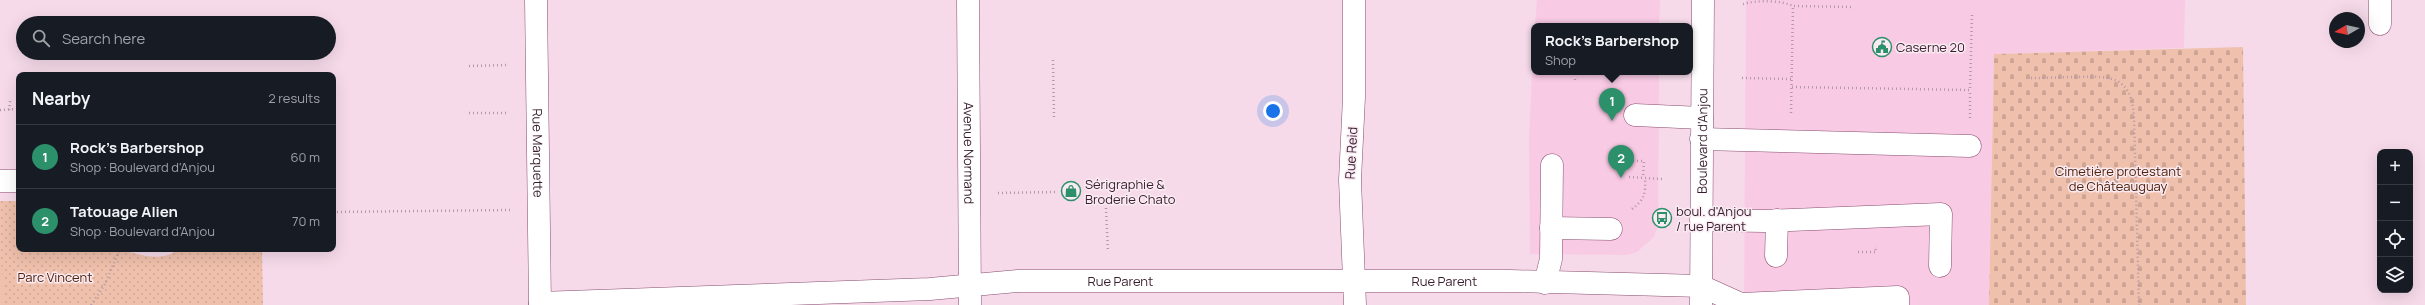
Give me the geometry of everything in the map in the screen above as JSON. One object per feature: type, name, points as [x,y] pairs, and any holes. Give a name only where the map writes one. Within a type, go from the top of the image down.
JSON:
[{"type":"street","name":"Rue Marquette","points":[[536,0],[540,304]]},
{"type":"street","name":"Avenue Normand","points":[[968,0],[970,295]]},
{"type":"street","name":"Rue Reid","points":[[1354,0],[1354,97],[1350,180],[1355,305]]},
{"type":"street","name":"Boulevard d'Anjou","points":[[1701,295],[1702,128],[1696,34],[1703,0]]},
{"type":"street","points":[[2380,0],[2380,24]]},
{"type":"street","points":[[1635,115],[1702,128],[1970,146]]},
{"type":"street","points":[[1545,282],[1551,259],[1552,165]]},
{"type":"street","points":[[0,181],[16,181]]},
{"type":"street","points":[[1702,220],[1777,220],[1941,214],[1940,266]]},
{"type":"street","points":[[1776,256],[1777,220]]},
{"type":"street","points":[[1551,228],[1611,229]]},
{"type":"street","name":"Rue Parent","points":[[540,304],[930,289],[970,295],[1018,281],[1545,282],[1701,295]]},
{"type":"street","points":[[1701,295],[1740,304],[1768,304],[1898,297],[1898,305]]},
{"type":"path","points":[[1743,4],[1752,0],[1786,0],[1793,6],[1854,7]]},
{"type":"path","points":[[1792,94],[1793,6]]},
{"type":"path","points":[[1792,87],[1970,90],[1972,14]]},
{"type":"path","points":[[1053,60],[1054,119]]},
{"type":"path","points":[[469,66],[536,64]]},
{"type":"path","points":[[2031,78],[2109,77],[2121,83],[2131,98],[2134,116],[2139,305]]},
{"type":"path","points":[[1742,78],[1792,79]]},
{"type":"path","points":[[9,110],[10,101]]},
{"type":"path","points":[[0,110],[16,109]]},
{"type":"path","points":[[469,113],[537,112]]},
{"type":"path","points":[[1626,213],[1643,201],[1646,191],[1644,161],[1629,161]]},
{"type":"path","points":[[1629,177],[1662,179]]},
{"type":"path","points":[[993,193],[1056,192]]},
{"type":"path","points":[[1106,208],[1108,259]]},
{"type":"path","points":[[336,212],[510,210]]},
{"type":"path","points":[[91,305],[109,278],[119,252]]},
{"type":"shaded area","points":[[1537,0],[1660,0],[1659,23],[1535,23]]},
{"type":"shaded area","points":[[1746,0],[2185,0],[2184,48],[1994,54],[1989,305],[1744,305]]},
{"type":"shaded area","points":[[1532,75],[1659,75],[1658,225],[1654,237],[1637,252],[1627,255],[1530,254],[1529,138]]},
{"type":"green space","name":"Cimetière protestant de Châteauguay","points":[[2243,47],[2246,305],[1989,305],[1994,54]]},
{"type":"green space","name":"Parc Vincent","points":[[0,201],[16,201],[16,252],[130,252],[144,256],[159,257],[174,252],[262,252],[263,305],[0,305]]},
{"type":"green space","points":[[0,252],[4,286],[3,305],[0,305]]},
{"type":"place","name":"Caserne 20","points":[[1882,47]]},
{"type":"place","name":"Rock's Barbershop","points":[[1612,121]]},
{"type":"place","name":"Tatouage Alien","points":[[1621,178]]},
{"type":"place","name":"Sérigraphie & Broderie Chato","points":[[1071,191]]},
{"type":"place","name":"boul. d'Anjou / rue Parent","points":[[1662,218]]}]
